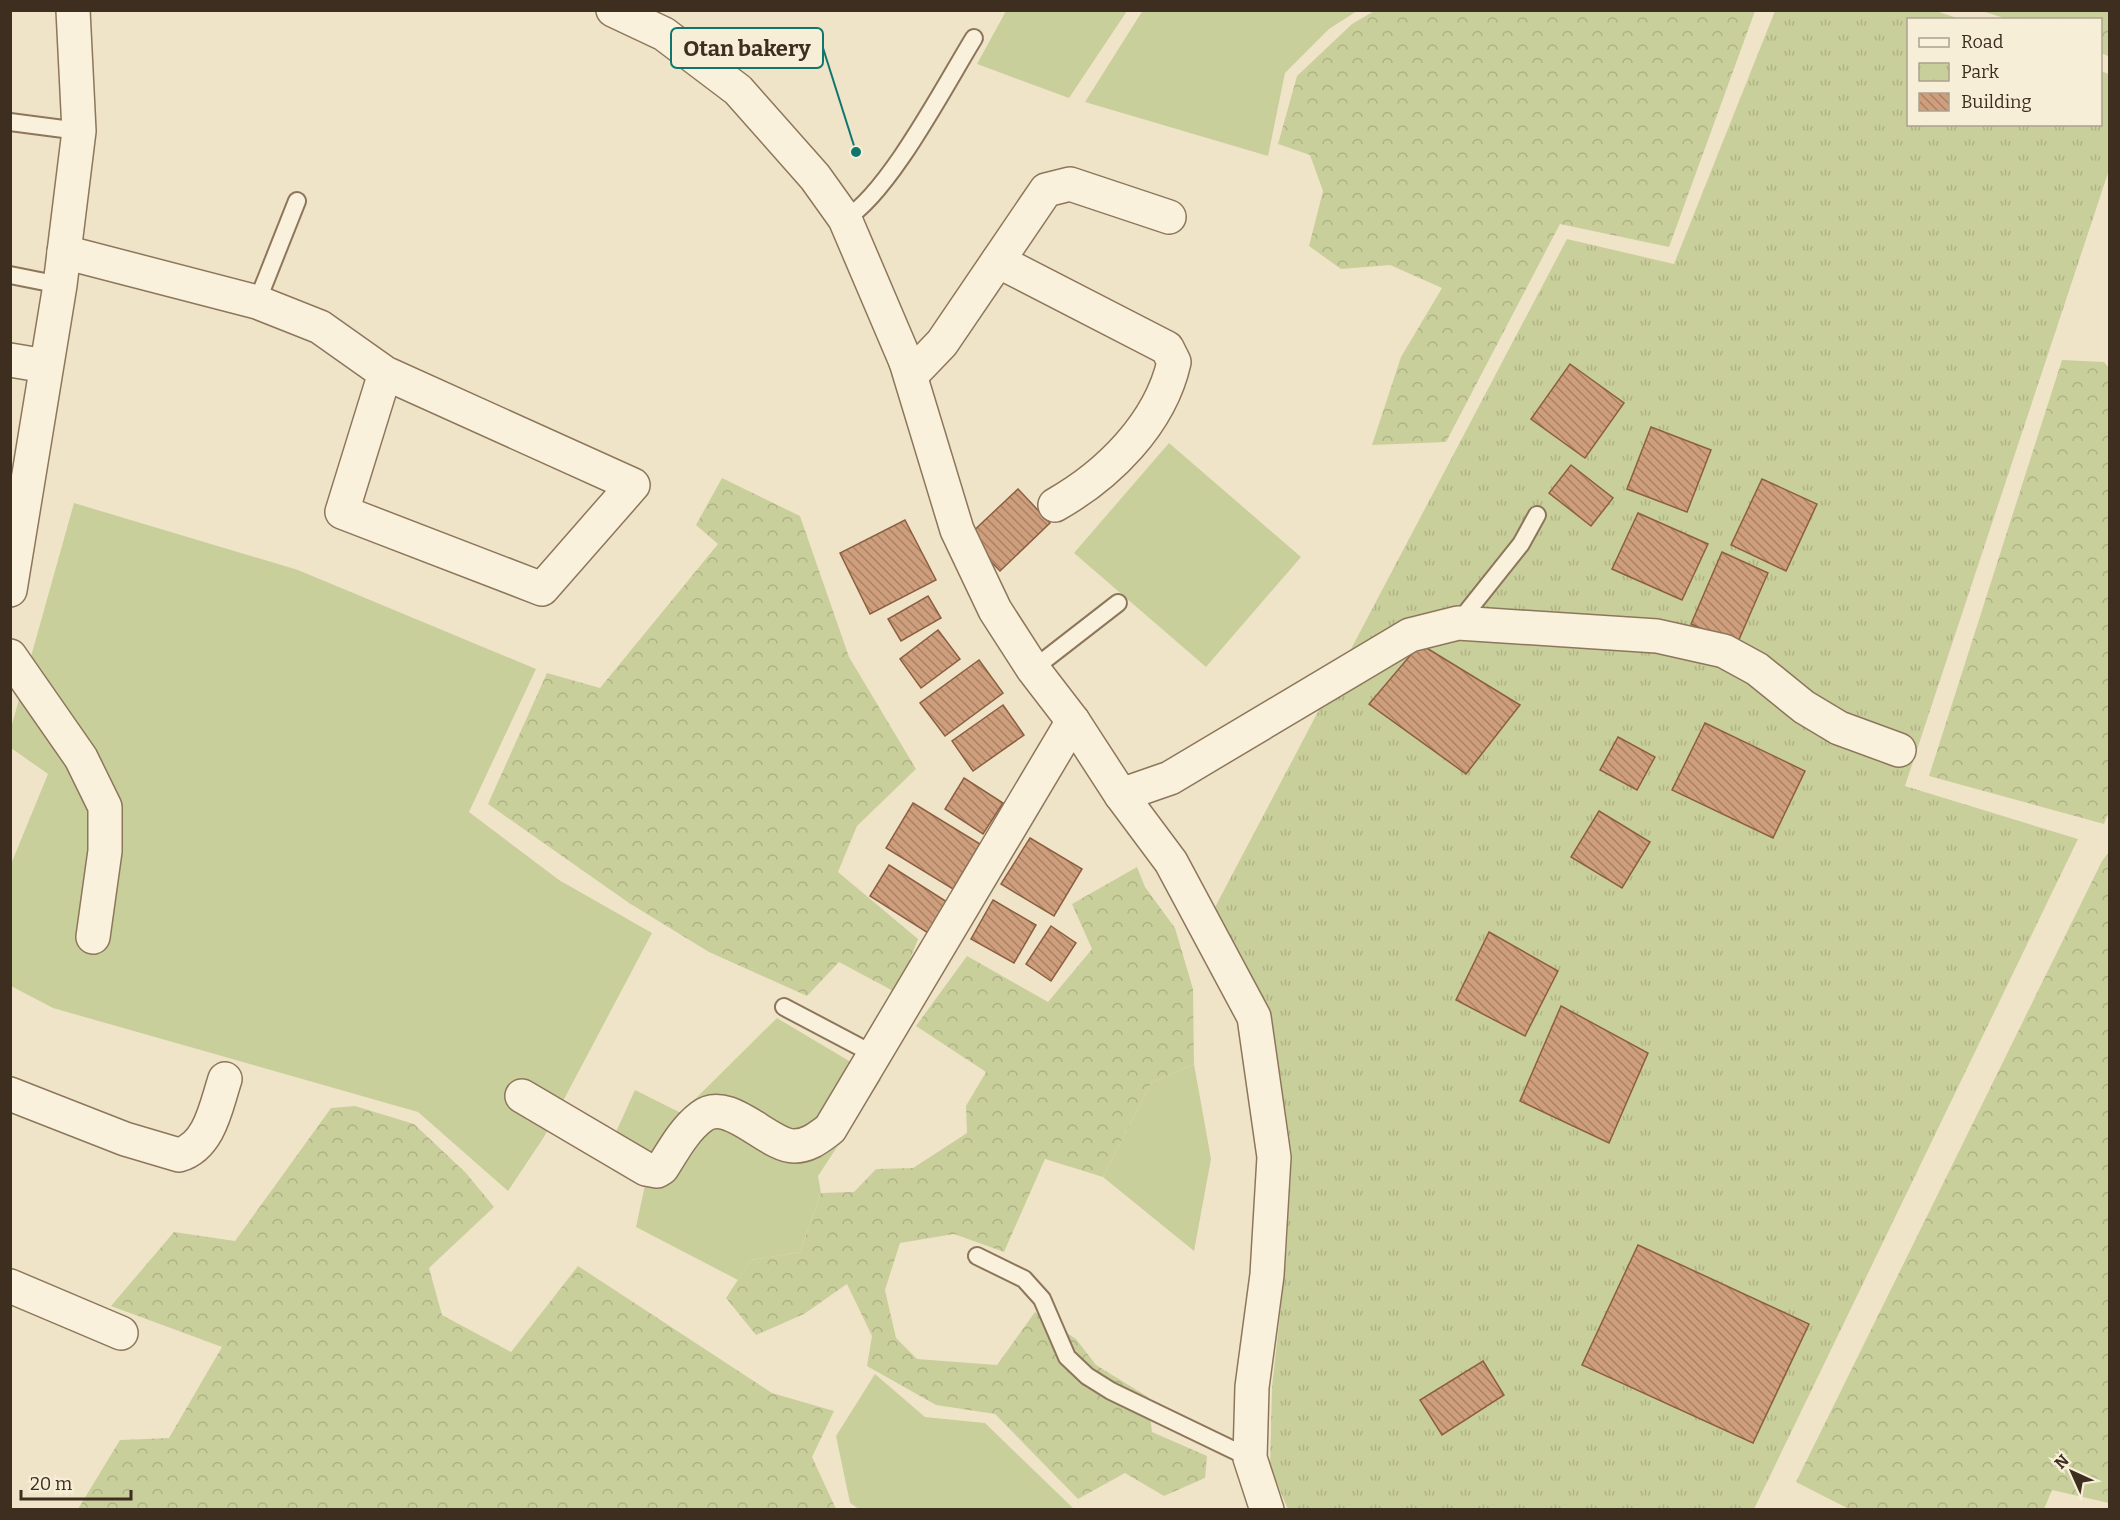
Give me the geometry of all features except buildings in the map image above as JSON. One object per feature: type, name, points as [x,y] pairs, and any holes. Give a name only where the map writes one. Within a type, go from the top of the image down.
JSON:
[{"type":"street","points":[[10,590],[60,285],[79,131],[73,10]]},
{"type":"street","points":[[613,10],[664,34],[738,90],[815,177],[844,219],[906,362],[957,530],[995,610],[1032,669],[1073,721],[1121,795],[1171,862],[1254,1017],[1274,1157],[1267,1275],[1252,1387],[1250,1458],[1267,1509]]},
{"type":"street","points":[[906,362],[918,368],[942,343],[1046,190],[1070,184],[1168,217]]},
{"type":"street","points":[[64,252],[257,302],[320,327],[384,373],[633,485],[542,589],[342,512],[384,373]]},
{"type":"street","points":[[998,261],[1167,348],[1174,362],[1170,381],[1144,427],[1084,489],[1054,505]]},
{"type":"street","points":[[10,360],[46,366]]},
{"type":"street","points":[[1121,795],[1170,778],[1410,634],[1458,623],[1657,636],[1724,651],[1757,669],[1804,707],[1839,728],[1899,750]]},
{"type":"street","points":[[10,656],[81,758],[105,807],[105,851],[93,937]]},
{"type":"street","points":[[522,1096],[646,1170],[657,1171],[662,1168],[686,1132],[703,1115],[725,1112],[791,1147],[810,1144],[830,1129],[1073,721]]},
{"type":"street","points":[[10,1094],[125,1139],[179,1155],[197,1145],[207,1131],[225,1079]]},
{"type":"street","points":[[10,1286],[121,1333]]},
{"type":"lane","points":[[844,219],[859,210],[896,163],[974,38]]},
{"type":"lane","points":[[10,122],[79,131]]},
{"type":"lane","points":[[257,302],[297,201]]},
{"type":"lane","points":[[10,275],[60,285]]},
{"type":"lane","points":[[1458,623],[1521,544],[1537,515]]},
{"type":"lane","points":[[1032,669],[1118,603]]},
{"type":"lane","points":[[784,1007],[875,1055]]},
{"type":"lane","points":[[977,1256],[1024,1279],[1042,1299],[1067,1357],[1087,1376],[1111,1391],[1250,1458]]},
{"type":"green space","points":[[1143,10],[1357,11],[1329,29],[1285,73],[1268,156],[1085,102]]},
{"type":"green space","points":[[1376,10],[1755,11],[1669,247],[1560,224],[1446,442],[1372,445],[1401,357],[1442,288],[1390,265],[1341,269],[1309,246],[1323,191],[1310,155],[1278,144],[1297,76],[1352,24]]},
{"type":"green space","points":[[1006,11],[1127,11],[1069,98],[977,64]]},
{"type":"green space","points":[[1775,11],[1936,11],[1957,18],[1907,18],[1907,126],[2102,126],[2102,71],[2109,74],[2109,170],[1905,786],[2078,839],[1754,1509],[1288,1509],[1270,1468],[1272,1387],[1286,1260],[1292,1154],[1271,1017],[1213,911],[1567,239],[1674,264]]},
{"type":"green space","points":[[1982,11],[2109,11],[2108,56],[2102,53],[2102,18],[2004,18]]},
{"type":"green space","points":[[2062,360],[2104,362],[2109,368],[2110,808],[2104,824],[1929,776]]},
{"type":"green space","points":[[1169,443],[1301,557],[1206,667],[1074,553]]},
{"type":"green space","points":[[722,478],[800,516],[849,657],[916,769],[857,826],[838,872],[918,939],[897,993],[839,962],[807,996],[709,952],[629,903],[488,804],[547,673],[600,688],[718,544],[696,525]]},
{"type":"green space","points":[[74,503],[298,570],[536,669],[469,812],[559,880],[652,933],[544,1137],[508,1191],[418,1112],[53,1008],[11,986],[11,864],[48,774],[11,748],[11,728]]},
{"type":"green space","points":[[2109,852],[2109,1503],[2052,1490],[2044,1509],[1849,1509],[1796,1482],[2102,861]]},
{"type":"green space","points":[[1137,867],[1145,887],[1175,928],[1193,989],[1194,1064],[1151,1083],[1103,1177],[1045,1159],[1004,1252],[954,1234],[900,1243],[885,1290],[896,1338],[917,1359],[997,1365],[1035,1312],[1076,1339],[1096,1365],[1148,1397],[1152,1432],[1207,1456],[1205,1478],[1164,1496],[1125,1473],[1078,1499],[995,1414],[936,1405],[867,1366],[872,1336],[847,1284],[804,1314],[756,1335],[726,1298],[751,1260],[800,1252],[821,1193],[854,1192],[876,1169],[913,1168],[967,1133],[966,1106],[986,1072],[916,1026],[967,956],[1048,1002],[1092,949],[1072,904]]},
{"type":"green space","points":[[777,1018],[881,1080],[818,1176],[821,1193],[800,1252],[751,1260],[738,1280],[636,1227],[651,1157],[616,1132],[635,1090],[681,1113]]},
{"type":"green space","points":[[1194,1064],[1211,1159],[1194,1251],[1103,1177],[1151,1083]]},
{"type":"green space","points":[[355,1106],[414,1124],[466,1173],[494,1207],[429,1268],[442,1315],[511,1352],[578,1266],[772,1393],[834,1411],[812,1457],[836,1509],[78,1509],[120,1440],[169,1438],[222,1347],[111,1306],[174,1232],[235,1241],[331,1108]]},
{"type":"green space","points":[[875,1374],[925,1417],[985,1423],[1074,1509],[859,1509],[850,1503],[836,1436]]},
{"type":"place","name":"Otan bakery","points":[[856,152]]}]
